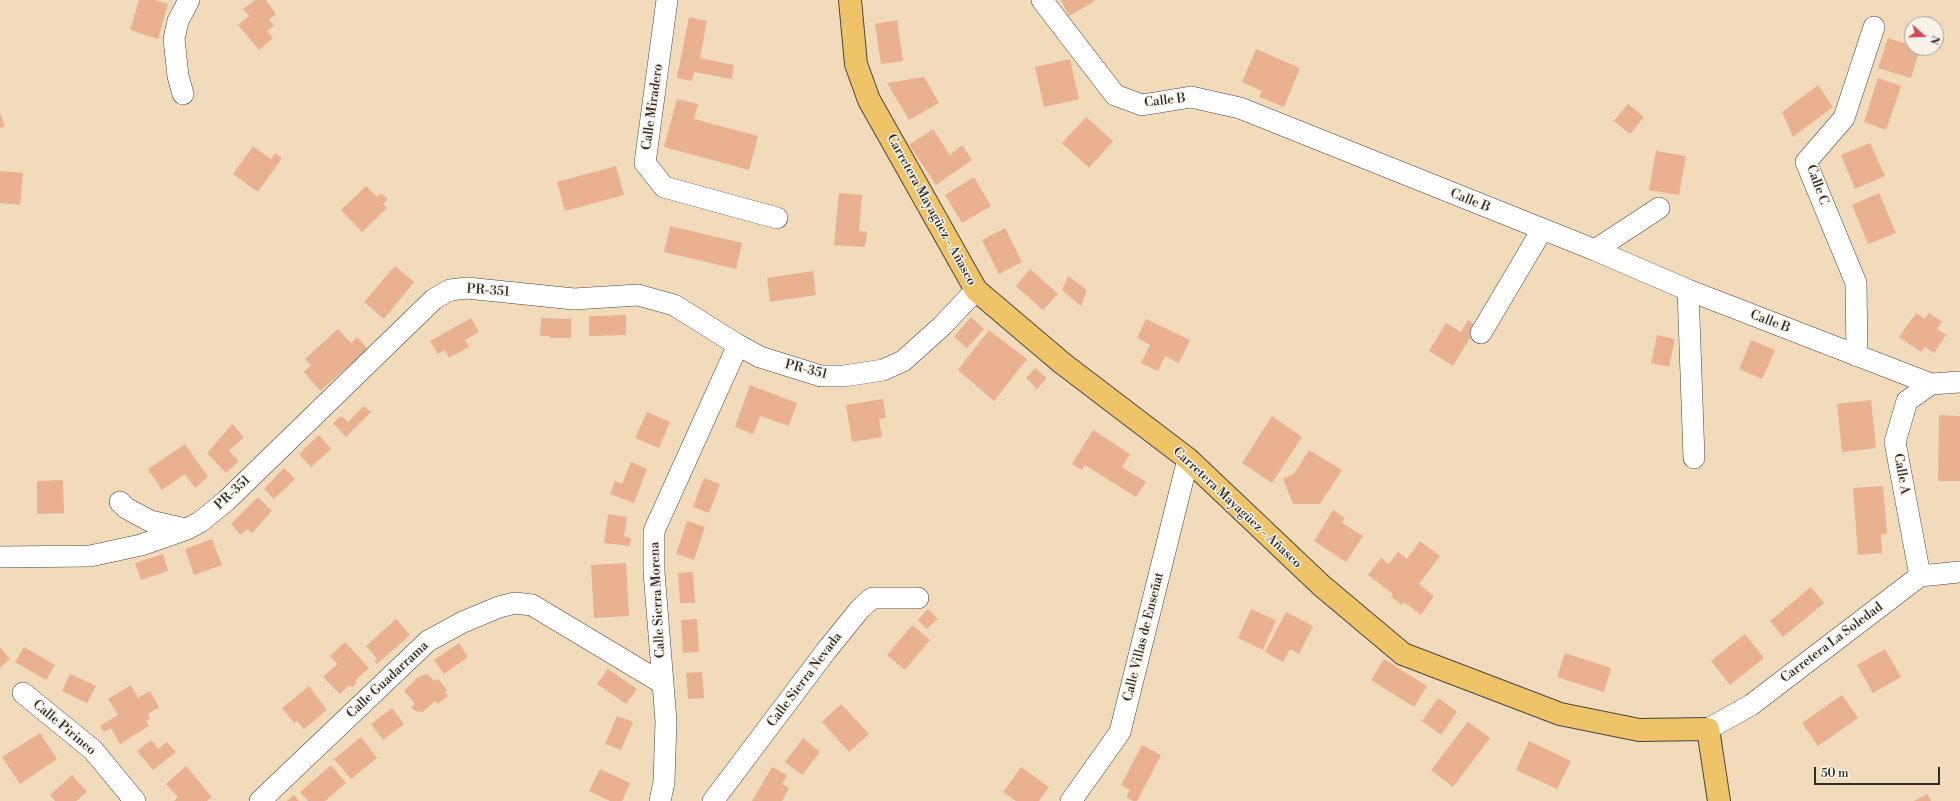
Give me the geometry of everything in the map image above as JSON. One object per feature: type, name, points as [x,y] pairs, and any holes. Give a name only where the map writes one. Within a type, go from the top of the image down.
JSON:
[{"type":"main road","name":"Carretera Mayagüez - Añasco","points":[[850,0],[856,64],[869,100],[976,290],[1062,363],[1188,460],[1322,586],[1403,654],[1560,714],[1639,730],[1708,729]]},
{"type":"main road","points":[[1708,729],[1719,801]]},
{"type":"street","points":[[183,94],[178,76],[174,39],[178,20],[189,0]]},
{"type":"street","name":"Calle Miradero","points":[[668,0],[645,163],[664,187],[777,218]]},
{"type":"street","name":"Calle B","points":[[1042,0],[1115,95],[1142,105],[1191,97],[1240,108],[1595,250],[1688,290],[1931,384]]},
{"type":"street","name":"Calle C","points":[[1857,356],[1856,283],[1806,162],[1844,118],[1874,27]]},
{"type":"street","points":[[1595,250],[1659,208]]},
{"type":"street","points":[[1481,333],[1542,230]]},
{"type":"street","name":"PR-351","points":[[0,557],[90,556],[141,545],[187,529],[200,522],[216,510],[434,299],[450,290],[468,288],[574,299],[638,295],[674,305],[760,357],[821,376],[844,376],[883,370],[903,361],[942,326],[976,290]]},
{"type":"street","points":[[1688,290],[1694,458]]},
{"type":"street","name":"Calle Sierra Morena","points":[[660,801],[664,782],[666,722],[654,572],[654,531],[738,345]]},
{"type":"street","points":[[1931,384],[1960,382]]},
{"type":"street","name":"Calle A","points":[[1920,576],[1895,442],[1908,401],[1931,384]]},
{"type":"street","name":"Calle Villas de Enseñat","points":[[1071,801],[1120,732],[1188,460]]},
{"type":"street","points":[[120,502],[126,508],[150,521],[187,529]]},
{"type":"street","points":[[1920,576],[1960,572]]},
{"type":"street","name":"Carretera La Soledad","points":[[1708,729],[1751,705],[1920,576]]},
{"type":"street","name":"Calle Sierra Nevada","points":[[713,801],[860,608],[872,598],[918,598]]},
{"type":"street","name":"Calle Guadarrama","points":[[260,801],[428,641],[463,622],[515,603],[532,605],[662,682]]},
{"type":"street","name":"Calle Pirineo","points":[[23,693],[93,750],[135,801]]},
{"type":"building","points":[[139,0],[154,0],[168,4],[158,39],[130,30]]},
{"type":"building","points":[[255,0],[266,0],[276,14],[269,20],[274,26],[267,31],[273,38],[259,50],[238,25],[249,16],[243,9]]},
{"type":"building","points":[[1061,0],[1094,0],[1095,1],[1069,16]]},
{"type":"building","points":[[689,17],[707,21],[700,58],[734,65],[732,79],[694,72],[692,81],[677,78]]},
{"type":"building","points":[[897,20],[903,61],[881,64],[875,24]]},
{"type":"building","points":[[1888,38],[1904,43],[1904,56],[1918,56],[1911,78],[1878,68]]},
{"type":"building","points":[[1256,49],[1300,68],[1284,107],[1259,97],[1262,91],[1242,82]]},
{"type":"building","points":[[1070,59],[1079,99],[1044,107],[1035,67]]},
{"type":"building","points":[[924,77],[939,103],[909,120],[887,83]]},
{"type":"building","points":[[1878,78],[1901,86],[1886,130],[1864,122]]},
{"type":"building","points":[[1818,85],[1833,107],[1793,137],[1782,112]]},
{"type":"building","points":[[677,99],[698,104],[694,119],[758,136],[749,170],[664,147]]},
{"type":"building","points":[[1628,104],[1644,117],[1630,134],[1614,121]]},
{"type":"building","points":[[0,113],[5,126],[0,128]]},
{"type":"building","points":[[1086,117],[1113,141],[1089,168],[1062,143]]},
{"type":"building","points":[[933,129],[950,155],[962,145],[972,160],[936,185],[909,145]]},
{"type":"building","points":[[1870,143],[1885,176],[1855,189],[1841,155]]},
{"type":"building","points":[[253,146],[271,159],[275,153],[282,158],[258,192],[233,174]]},
{"type":"building","points":[[1656,151],[1686,156],[1679,195],[1649,190]]},
{"type":"building","points":[[616,166],[624,195],[565,211],[557,182]]},
{"type":"building","points":[[0,171],[23,173],[20,205],[0,203]]},
{"type":"building","points":[[974,177],[991,206],[962,223],[945,195]]},
{"type":"building","points":[[366,186],[377,197],[381,193],[388,199],[383,204],[387,208],[362,232],[341,210]]},
{"type":"building","points":[[839,193],[862,195],[859,231],[867,232],[865,247],[834,245]]},
{"type":"building","points":[[1879,193],[1896,233],[1868,244],[1852,205]]},
{"type":"building","points":[[670,226],[742,243],[736,269],[664,252]]},
{"type":"building","points":[[1005,228],[1022,262],[999,274],[982,240]]},
{"type":"building","points":[[395,266],[414,282],[384,319],[364,302]]},
{"type":"building","points":[[1030,269],[1058,294],[1043,310],[1016,286]]},
{"type":"building","points":[[813,271],[816,295],[770,302],[767,278]]},
{"type":"building","points":[[1068,276],[1087,290],[1081,306],[1062,290]]},
{"type":"building","points":[[1916,313],[1925,319],[1929,313],[1942,322],[1937,329],[1946,335],[1934,353],[1925,347],[1921,352],[1899,337]]},
{"type":"building","points":[[626,315],[626,335],[589,336],[589,316]]},
{"type":"building","points":[[971,317],[984,329],[967,348],[954,337]]},
{"type":"building","points":[[471,318],[479,332],[465,340],[469,347],[449,358],[445,350],[438,354],[430,341]]},
{"type":"building","points":[[541,318],[571,319],[571,338],[550,338],[550,336],[540,336]]},
{"type":"building","points":[[1146,319],[1190,340],[1179,363],[1165,356],[1158,371],[1141,363],[1150,345],[1137,338]]},
{"type":"building","points":[[1468,320],[1477,326],[1453,366],[1429,351],[1446,323],[1461,332]]},
{"type":"building","points":[[338,329],[351,343],[357,337],[368,349],[320,391],[304,372],[311,365],[305,359]]},
{"type":"building","points":[[989,330],[1027,359],[994,401],[958,370]]},
{"type":"building","points":[[1657,335],[1675,339],[1669,367],[1651,363]]},
{"type":"building","points":[[1751,340],[1775,350],[1762,379],[1739,369]]},
{"type":"building","points":[[1035,368],[1047,378],[1037,389],[1026,378]]},
{"type":"building","points":[[750,385],[797,403],[789,426],[760,416],[753,434],[735,427]]},
{"type":"building","points":[[883,399],[886,418],[879,419],[882,437],[852,442],[846,405]]},
{"type":"building","points":[[1871,400],[1876,448],[1842,452],[1837,404]]},
{"type":"building","points":[[364,406],[371,412],[346,437],[333,423],[341,416],[348,422]]},
{"type":"building","points":[[647,412],[670,422],[659,448],[635,438]]},
{"type":"building","points":[[1939,415],[1960,416],[1960,481],[1938,481]]},
{"type":"building","points":[[1272,416],[1302,437],[1272,483],[1242,463]]},
{"type":"building","points":[[232,424],[244,437],[229,451],[239,461],[226,473],[207,453]]},
{"type":"building","points":[[1093,430],[1130,454],[1122,467],[1146,482],[1136,497],[1085,465],[1082,470],[1072,464]]},
{"type":"building","points":[[319,435],[331,449],[311,467],[299,454]]},
{"type":"building","points":[[185,444],[208,477],[195,488],[185,474],[162,490],[148,469]]},
{"type":"building","points":[[1309,450],[1342,470],[1320,504],[1293,504],[1283,479],[1294,474]]},
{"type":"building","points":[[631,462],[647,469],[634,503],[610,494],[615,481],[622,484]]},
{"type":"building","points":[[284,468],[295,479],[274,499],[264,489]]},
{"type":"building","points":[[704,478],[720,484],[709,513],[693,507]]},
{"type":"building","points":[[63,480],[64,513],[37,514],[37,481]]},
{"type":"building","points":[[1883,486],[1887,534],[1881,534],[1882,553],[1858,555],[1853,488]]},
{"type":"building","points":[[258,497],[272,511],[252,533],[247,529],[240,535],[231,524]]},
{"type":"building","points":[[1333,510],[1345,518],[1342,523],[1363,536],[1346,562],[1314,541]]},
{"type":"building","points":[[608,514],[627,517],[624,536],[631,538],[630,546],[604,543]]},
{"type":"building","points":[[687,521],[705,527],[694,560],[676,554]]},
{"type":"building","points":[[212,539],[222,565],[194,575],[185,549]]},
{"type":"building","points":[[1420,541],[1440,556],[1419,584],[1434,596],[1421,615],[1404,602],[1402,605],[1391,597],[1393,594],[1368,575],[1381,558],[1389,564],[1398,552],[1407,559]]},
{"type":"building","points":[[163,554],[168,571],[141,580],[135,563]]},
{"type":"building","points":[[626,563],[629,616],[594,618],[591,565]]},
{"type":"building","points":[[693,572],[695,603],[680,603],[678,573]]},
{"type":"building","points":[[1811,587],[1824,603],[1783,637],[1770,621]]},
{"type":"building","points":[[928,609],[938,619],[927,629],[918,620]]},
{"type":"building","points":[[1251,609],[1276,620],[1263,650],[1238,638]]},
{"type":"building","points":[[1286,612],[1313,626],[1299,654],[1290,649],[1283,662],[1265,652]]},
{"type":"building","points":[[396,619],[410,635],[377,664],[374,661],[377,659],[366,646]]},
{"type":"building","points":[[697,619],[699,652],[683,653],[681,620]]},
{"type":"building","points":[[912,625],[930,640],[905,670],[887,655]]},
{"type":"building","points":[[1745,634],[1764,658],[1730,685],[1711,661]]},
{"type":"building","points":[[345,642],[369,668],[355,681],[357,683],[352,687],[349,685],[340,694],[323,677],[337,664],[330,656]]},
{"type":"building","points":[[459,643],[468,657],[444,674],[434,660]]},
{"type":"building","points":[[0,647],[10,659],[0,668]]},
{"type":"building","points":[[24,647],[55,665],[46,680],[15,662]]},
{"type":"building","points":[[1885,649],[1901,677],[1873,693],[1857,665]]},
{"type":"building","points":[[1565,653],[1611,668],[1604,692],[1557,677]]},
{"type":"building","points":[[1384,659],[1427,686],[1414,707],[1371,680]]},
{"type":"building","points":[[608,669],[637,689],[626,704],[597,684]]},
{"type":"building","points":[[702,672],[704,698],[688,699],[686,673]]},
{"type":"building","points":[[70,674],[96,686],[87,703],[62,691]]},
{"type":"building","points":[[428,674],[434,681],[437,679],[439,680],[447,690],[445,692],[448,696],[438,704],[435,701],[423,712],[415,711],[411,707],[415,704],[404,691],[418,677]]},
{"type":"building","points":[[131,685],[138,698],[150,691],[159,707],[148,714],[150,719],[146,721],[149,726],[120,744],[111,728],[104,732],[100,726],[118,715],[108,699]]},
{"type":"building","points":[[309,686],[327,710],[304,729],[297,721],[294,723],[282,708]]},
{"type":"building","points":[[1842,695],[1858,718],[1818,746],[1802,723]]},
{"type":"building","points":[[1438,698],[1457,712],[1441,735],[1422,721]]},
{"type":"building","points":[[841,704],[869,734],[849,752],[822,722]]},
{"type":"building","points":[[392,708],[404,724],[383,740],[371,724]]},
{"type":"building","points":[[617,716],[633,722],[621,750],[605,744]]},
{"type":"building","points":[[1468,722],[1490,738],[1453,787],[1431,770]]},
{"type":"building","points":[[40,733],[57,759],[20,784],[2,757]]},
{"type":"building","points":[[361,737],[377,758],[351,779],[334,759]]},
{"type":"building","points":[[803,738],[820,752],[802,775],[785,762]]},
{"type":"building","points":[[151,740],[158,749],[167,742],[176,752],[153,770],[137,751]]},
{"type":"building","points":[[1529,741],[1571,761],[1557,789],[1516,770]]},
{"type":"building","points":[[1142,745],[1161,755],[1137,801],[1133,801],[1126,797],[1130,790],[1121,785]]},
{"type":"building","points":[[331,765],[346,783],[325,801],[308,801],[300,792]]},
{"type":"building","points":[[186,766],[212,797],[207,801],[174,801],[178,797],[166,784]]},
{"type":"building","points":[[772,767],[787,775],[782,784],[789,788],[782,801],[752,801]]},
{"type":"building","points":[[1021,767],[1049,787],[1039,801],[1016,801],[1003,792]]},
{"type":"building","points":[[600,769],[630,783],[622,801],[610,801],[589,791]]},
{"type":"building","points":[[72,775],[87,792],[76,801],[55,801],[50,795]]},
{"type":"building","points":[[1927,794],[1931,801],[1914,801]]},
{"type":"building","points":[[294,795],[299,801],[287,801]]}]
